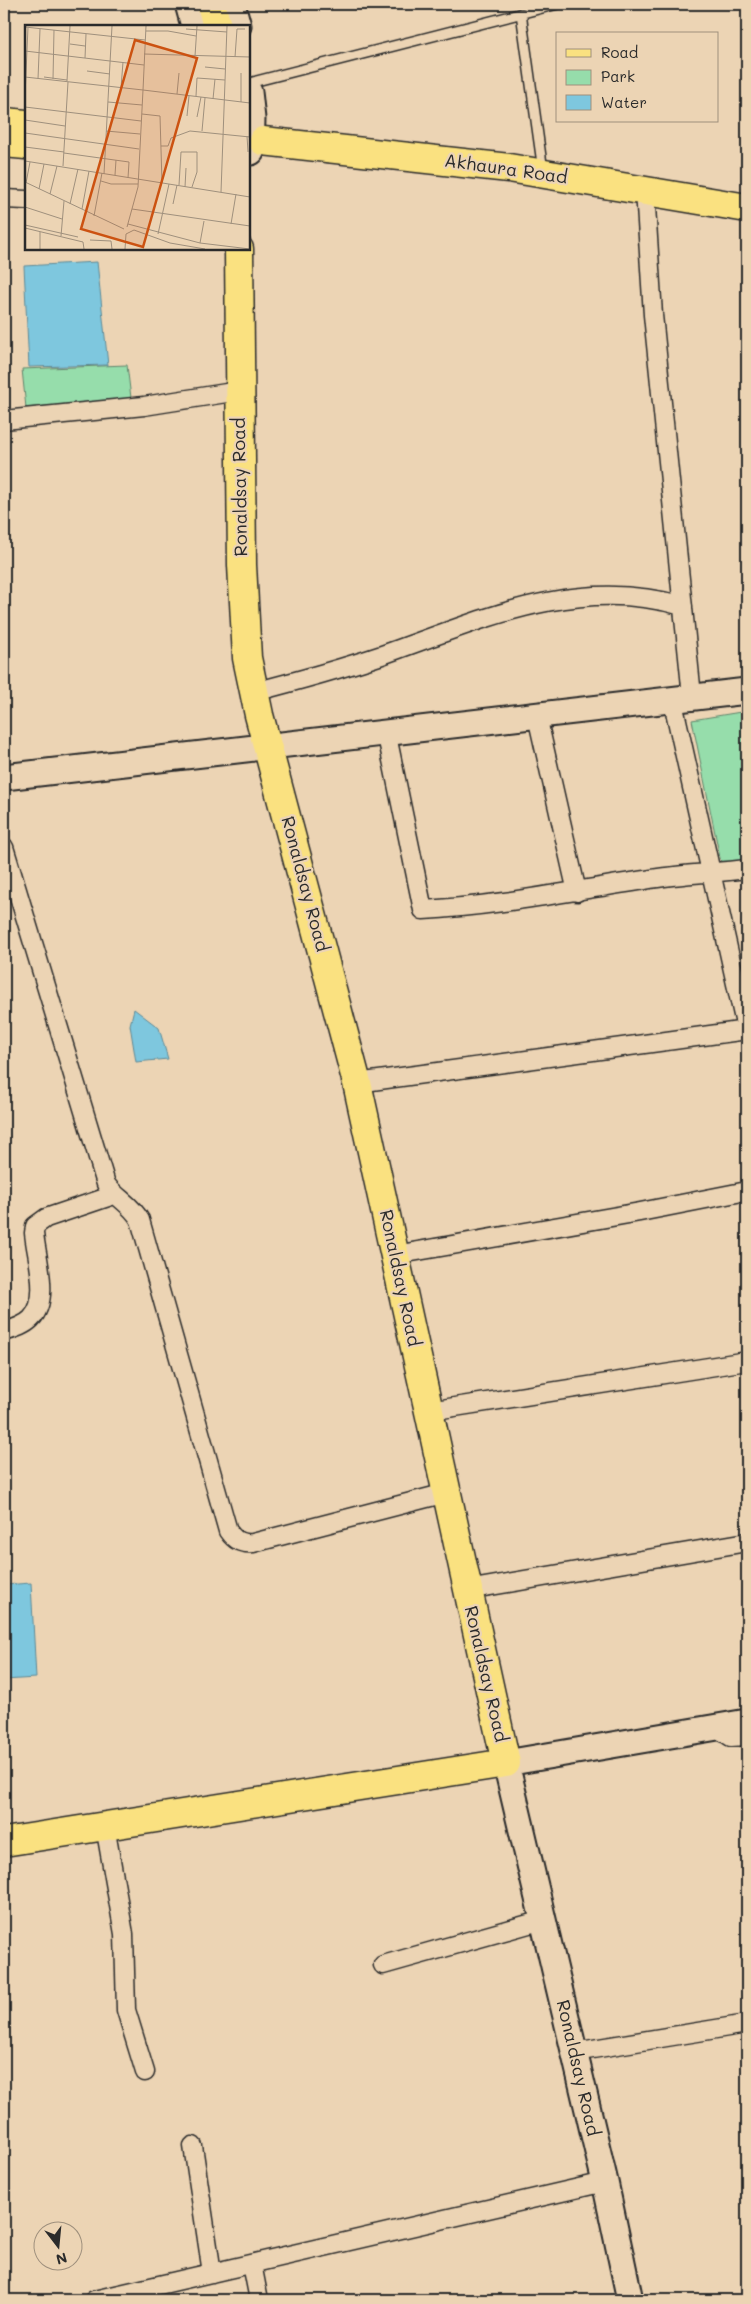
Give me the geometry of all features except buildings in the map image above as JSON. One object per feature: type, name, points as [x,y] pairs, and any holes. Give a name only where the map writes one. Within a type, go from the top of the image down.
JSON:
[{"type":"main road","points":[[211,4],[217,25]]},
{"type":"main road","points":[[4,122],[25,124]]},
{"type":"main road","points":[[4,143],[25,145]]},
{"type":"main road","name":"Akhaura Road","points":[[252,144],[543,173],[645,201],[747,208]]},
{"type":"main road","points":[[4,162],[25,163]]},
{"type":"main road","name":"Ronaldsay Road","points":[[239,250],[242,565],[247,658],[254,692],[357,1083],[506,1763]]},
{"type":"main road","points":[[4,1842],[506,1763]]},
{"type":"street","points":[[188,4],[194,25]]},
{"type":"street","points":[[232,4],[238,25]]},
{"type":"street","points":[[250,109],[252,144]]},
{"type":"street","points":[[4,199],[25,200]]},
{"type":"street","points":[[357,1083],[747,1031],[711,873],[682,697],[683,606],[645,201]]},
{"type":"street","points":[[4,420],[144,406],[239,391]]},
{"type":"street","points":[[254,692],[333,671],[448,630],[557,598],[649,597],[683,606]]},
{"type":"street","points":[[4,777],[269,747],[386,731],[537,716],[682,697],[747,691]]},
{"type":"street","points":[[537,716],[577,892]]},
{"type":"street","points":[[386,731],[423,910],[461,908],[577,892],[647,879],[747,869]]},
{"type":"street","points":[[4,847],[106,1184],[114,1195],[128,1203],[140,1220],[226,1522],[233,1538],[245,1544],[253,1543],[446,1493]]},
{"type":"street","points":[[395,1255],[640,1212],[747,1191]]},
{"type":"street","points":[[4,1332],[32,1318],[43,1292],[34,1233],[35,1226],[46,1218],[114,1195]]},
{"type":"street","points":[[429,1411],[747,1361]]},
{"type":"street","points":[[467,1590],[747,1542]]},
{"type":"street","points":[[506,1763],[747,1722]]},
{"type":"street","points":[[716,1727],[731,1737],[747,1736]]},
{"type":"street","name":"Ronaldsay Road","points":[[506,1763],[605,2182],[630,2300]]},
{"type":"street","points":[[105,1826],[124,1934],[126,2010],[145,2072]]},
{"type":"street","points":[[383,1965],[543,1920]]},
{"type":"street","points":[[574,2052],[747,2024]]},
{"type":"street","points":[[193,2146],[212,2273]]},
{"type":"street","points":[[94,2300],[605,2182]]},
{"type":"street","points":[[252,2264],[259,2300]]},
{"type":"lane","points":[[250,83],[558,4]]},
{"type":"lane","points":[[521,13],[543,173]]},
{"type":"green space","points":[[127,365],[131,398],[26,408],[22,369]]},
{"type":"green space","points":[[747,711],[747,860],[721,863],[692,720]]},
{"type":"water","points":[[97,262],[108,365],[29,367],[24,266]]},
{"type":"water","points":[[134,1009],[159,1028],[168,1059],[136,1062],[130,1025]]},
{"type":"water","points":[[31,1583],[36,1678],[4,1680],[4,1585]]}]
